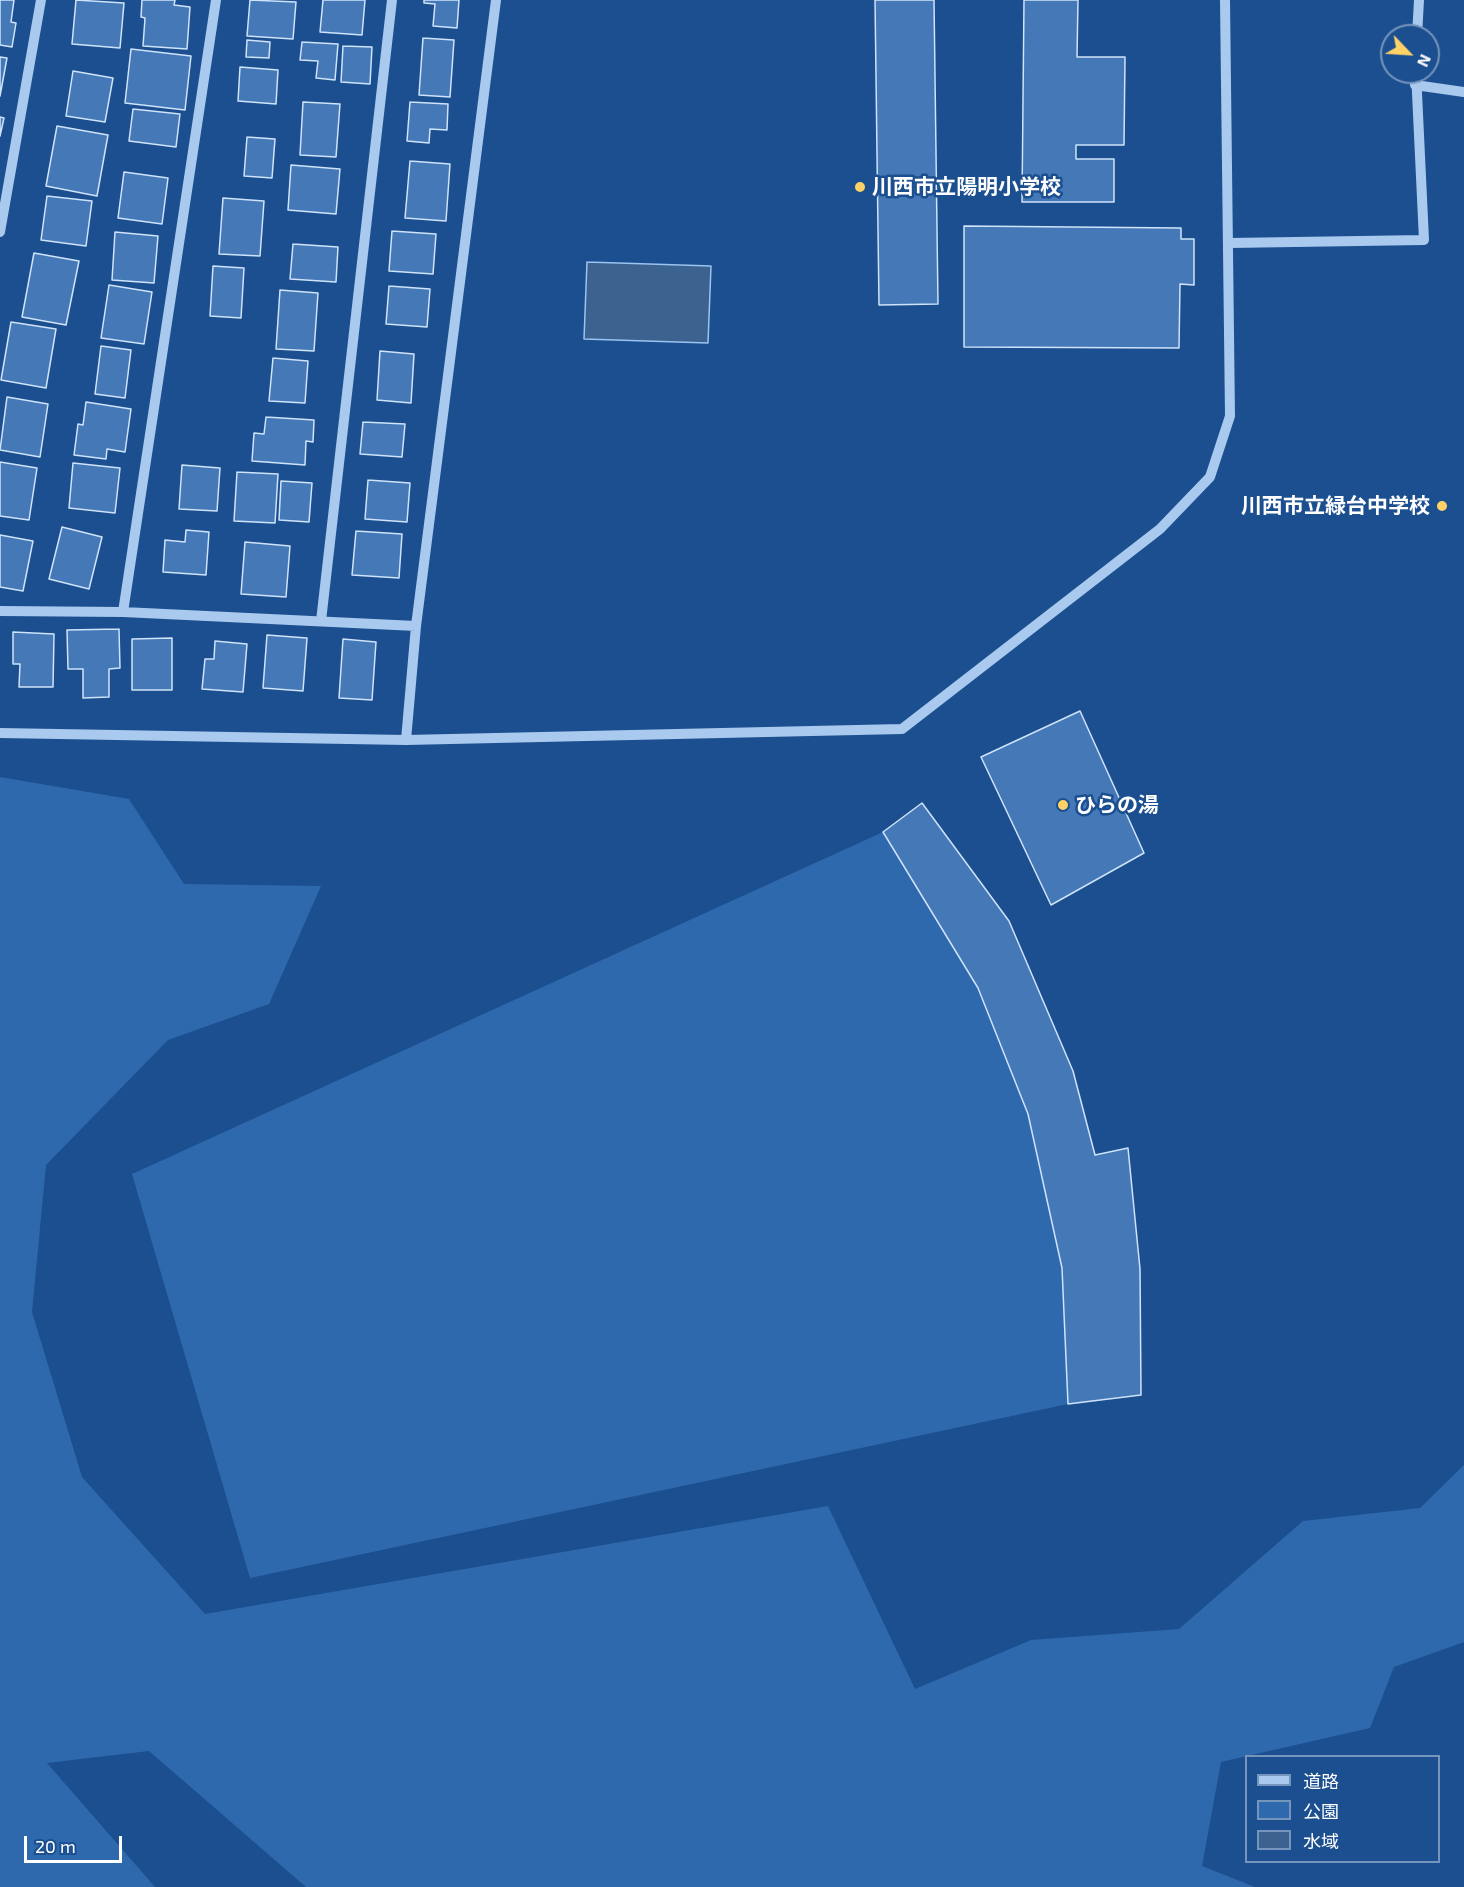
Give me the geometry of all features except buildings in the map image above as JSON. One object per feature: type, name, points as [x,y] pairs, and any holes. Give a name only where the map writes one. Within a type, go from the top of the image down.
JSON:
[{"type":"street","points":[[0,232],[41,0]]},
{"type":"street","points":[[123,612],[216,0]]},
{"type":"street","points":[[321,621],[392,0]]},
{"type":"street","points":[[406,740],[416,626],[496,0]]},
{"type":"street","points":[[0,733],[406,740],[902,729],[1160,529],[1210,477],[1230,416],[1230,243],[1225,0]]},
{"type":"street","points":[[1418,24],[1419,0]]},
{"type":"street","points":[[1230,243],[1424,240],[1415,85],[1464,92]]},
{"type":"street","points":[[0,611],[123,612],[416,626]]},
{"type":"green space","points":[[0,777],[129,799],[184,884],[321,886],[269,1004],[168,1040],[46,1165],[32,1312],[82,1477],[205,1614],[828,1506],[915,1689],[1031,1640],[1179,1629],[1303,1521],[1420,1508],[1464,1465],[1464,1642],[1394,1667],[1370,1728],[1221,1762],[1202,1866],[1255,1887],[306,1887],[149,1751],[47,1763],[155,1887],[0,1887]]},
{"type":"green space","points":[[883,832],[978,988],[1028,1114],[1062,1268],[1068,1404],[250,1578],[132,1174]]},
{"type":"water","points":[[587,262],[711,266],[708,343],[584,339]]},
{"type":"place","name":"川西市立陽明小学校","points":[[860,187]]},
{"type":"place","name":"川西市立緑台中学校","points":[[1442,506]]},
{"type":"place","name":"ひらの湯","points":[[1063,805]]}]
